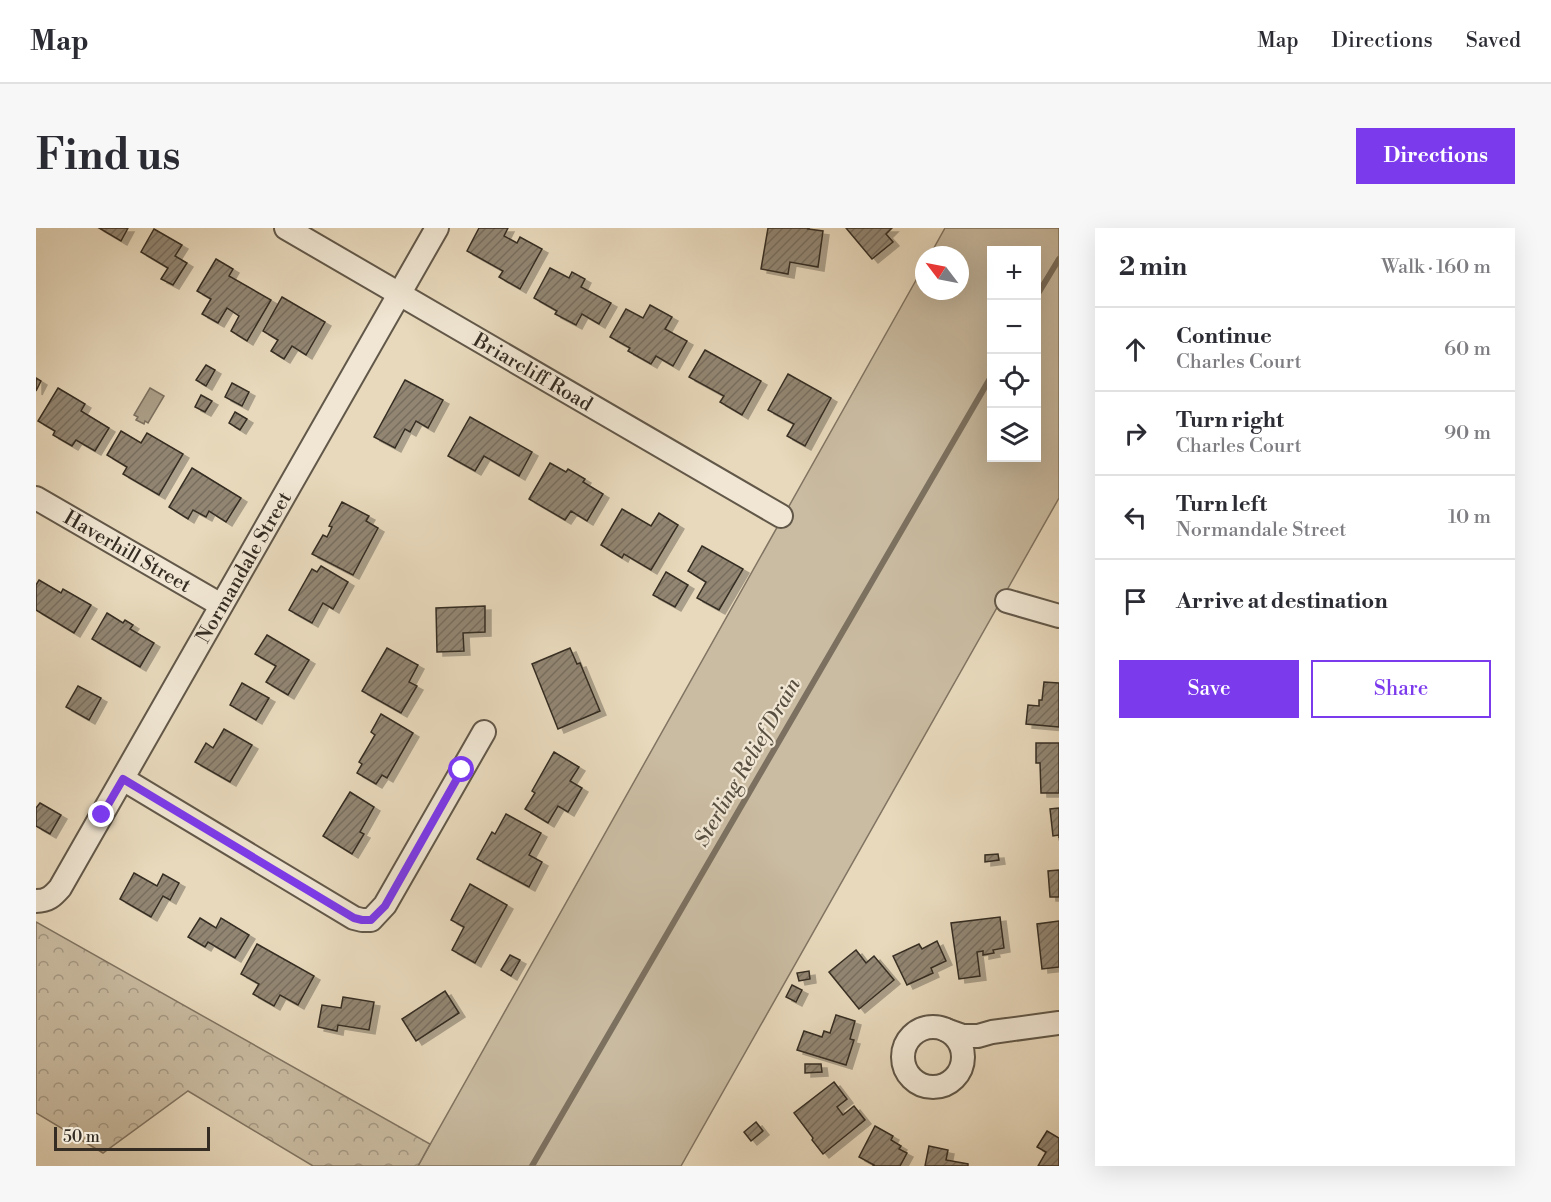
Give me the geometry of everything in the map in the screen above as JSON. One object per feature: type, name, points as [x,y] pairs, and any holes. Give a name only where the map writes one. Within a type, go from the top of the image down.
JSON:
[{"type":"street","name":"Briarcliff Road","points":[[286,228],[781,516]]},
{"type":"street","name":"Normandale Street","points":[[40,901],[52,896],[60,888],[437,228]]},
{"type":"street","name":"Haverhill Street","points":[[36,498],[221,605]]},
{"type":"street","points":[[1007,601],[1059,616]]},
{"type":"street","points":[[123,779],[354,918],[371,920],[385,906],[484,732]]},
{"type":"street","points":[[978,1036],[969,1048],[958,1073],[942,1085],[932,1087],[922,1085],[914,1080],[904,1063],[906,1045],[911,1037],[928,1028],[937,1027],[963,1036],[978,1036],[1059,1023]]},
{"type":"street","points":[[946,1030],[954,1035],[960,1044],[963,1053],[962,1064]]},
{"type":"green space","name":"Sterling Relief Drain","points":[[945,228],[1059,228],[1059,498],[681,1166],[418,1166],[915,282],[915,300],[969,300],[969,246],[935,246]]},
{"type":"green space","points":[[36,922],[430,1144],[418,1166],[313,1166],[188,1091],[103,1153],[36,1113]]},
{"type":"shaded area","points":[[150,388],[164,396],[148,423],[145,421],[144,424],[136,420],[138,417],[134,415]]},
{"type":"building","points":[[99,228],[128,228],[121,241]]},
{"type":"building","points":[[479,228],[508,228],[504,236],[517,243],[520,237],[542,249],[520,289],[499,277],[503,271],[467,251]]},
{"type":"building","points":[[768,228],[809,228],[823,231],[818,267],[790,262],[788,274],[761,269]]},
{"type":"building","points":[[846,228],[892,228],[886,234],[893,242],[872,259]]},
{"type":"building","points":[[154,229],[182,245],[175,256],[187,263],[173,285],[161,279],[168,268],[141,252]]},
{"type":"building","points":[[216,259],[233,269],[229,276],[271,300],[247,341],[231,331],[239,316],[227,308],[218,323],[202,314],[211,299],[197,291]]},
{"type":"building","points":[[550,268],[569,278],[572,272],[585,279],[581,287],[611,303],[599,324],[582,314],[576,325],[555,314],[557,311],[534,298]]},
{"type":"building","points":[[282,297],[325,322],[306,355],[292,346],[284,359],[271,351],[278,340],[263,331]]},
{"type":"building","points":[[650,305],[672,317],[665,329],[687,341],[673,366],[656,356],[651,364],[628,351],[630,348],[610,337],[626,309],[643,318]]},
{"type":"building","points":[[705,350],[761,381],[742,415],[720,402],[724,396],[689,377]]},
{"type":"building","points":[[206,365],[215,370],[206,386],[196,380]]},
{"type":"building","points":[[788,374],[831,398],[805,446],[787,436],[794,424],[768,410]]},
{"type":"building","points":[[36,378],[41,381],[36,391]]},
{"type":"building","points":[[405,380],[443,400],[428,428],[416,421],[410,432],[405,429],[395,448],[374,437]]},
{"type":"building","points":[[232,383],[249,392],[242,406],[225,397]]},
{"type":"building","points":[[58,388],[85,404],[81,411],[109,428],[95,451],[76,440],[72,446],[53,435],[55,431],[38,421]]},
{"type":"building","points":[[201,395],[212,401],[205,412],[195,407]]},
{"type":"building","points":[[235,412],[247,419],[240,430],[229,423]]},
{"type":"building","points":[[470,417],[532,452],[519,476],[484,456],[475,471],[448,456]]},
{"type":"building","points":[[121,431],[141,443],[147,433],[183,454],[159,495],[123,474],[127,467],[107,455]]},
{"type":"building","points":[[550,463],[566,472],[568,469],[585,479],[583,482],[603,494],[587,521],[571,511],[565,520],[529,499]]},
{"type":"building","points":[[192,468],[241,498],[226,522],[209,511],[206,517],[193,510],[188,519],[169,507]]},
{"type":"building","points":[[342,502],[369,516],[366,521],[378,528],[353,575],[312,554],[323,535],[327,537],[332,527],[329,526]]},
{"type":"building","points":[[622,509],[651,526],[659,513],[678,525],[651,570],[624,554],[622,558],[601,545]]},
{"type":"building","points":[[702,546],[743,569],[719,610],[697,598],[706,582],[688,571]]},
{"type":"building","points":[[321,566],[348,582],[333,609],[323,603],[312,623],[289,610],[312,569],[317,572]]},
{"type":"building","points":[[666,572],[688,585],[675,607],[653,595]]},
{"type":"building","points":[[39,580],[61,593],[63,589],[91,605],[74,633],[36,610],[36,585]]},
{"type":"building","points":[[485,606],[485,632],[463,633],[464,651],[437,652],[436,608]]},
{"type":"building","points":[[107,613],[123,623],[125,620],[133,625],[130,629],[154,643],[140,667],[92,639]]},
{"type":"building","points":[[267,635],[309,660],[288,695],[266,682],[276,666],[255,654]]},
{"type":"building","points":[[387,648],[418,665],[409,682],[417,686],[401,713],[362,691]]},
{"type":"building","points":[[570,648],[577,664],[580,663],[600,711],[558,729],[532,664]]},
{"type":"building","points":[[1044,682],[1059,683],[1059,727],[1026,724],[1028,705],[1039,706]]},
{"type":"building","points":[[242,683],[269,698],[256,720],[230,705]]},
{"type":"building","points":[[78,686],[101,698],[89,720],[66,707]]},
{"type":"building","points":[[381,714],[413,733],[387,778],[382,775],[376,784],[357,773],[362,764],[359,762],[375,735],[371,732]]},
{"type":"building","points":[[224,729],[252,745],[230,782],[195,762],[206,743],[213,748]]},
{"type":"building","points":[[1036,743],[1059,743],[1059,793],[1041,793],[1040,763],[1036,763]]},
{"type":"building","points":[[554,752],[579,767],[570,781],[582,788],[568,812],[558,806],[548,823],[525,809],[535,793],[532,791]]},
{"type":"building","points":[[350,792],[374,807],[360,832],[364,834],[352,854],[323,836]]},
{"type":"building","points":[[40,803],[61,815],[50,834],[36,826],[36,808]]},
{"type":"building","points":[[1059,808],[1059,835],[1053,836],[1050,809]]},
{"type":"building","points":[[506,814],[541,833],[529,855],[542,862],[529,887],[477,859],[492,832],[495,834]]},
{"type":"building","points":[[998,854],[999,860],[985,862],[985,855]]},
{"type":"building","points":[[1059,870],[1059,897],[1050,897],[1048,871]]},
{"type":"building","points":[[134,873],[157,886],[163,874],[179,883],[170,900],[163,896],[151,917],[120,899]]},
{"type":"building","points":[[470,884],[507,905],[475,963],[452,950],[464,927],[451,920]]},
{"type":"building","points":[[1000,917],[1004,948],[983,955],[983,951],[977,952],[980,976],[959,979],[951,923]]},
{"type":"building","points":[[200,918],[216,928],[221,918],[249,935],[235,958],[208,942],[205,947],[188,937]]},
{"type":"building","points":[[1059,921],[1059,967],[1042,969],[1037,924]]},
{"type":"building","points":[[937,941],[946,961],[931,968],[933,973],[907,985],[893,956],[919,944],[922,949]]},
{"type":"building","points":[[257,944],[314,976],[298,1005],[280,995],[274,1006],[253,994],[259,984],[241,974]]},
{"type":"building","points":[[856,950],[866,963],[874,956],[894,980],[859,1009],[829,972]]},
{"type":"building","points":[[510,955],[520,960],[511,976],[501,970]]},
{"type":"building","points":[[809,971],[810,979],[799,981],[797,973]]},
{"type":"building","points":[[792,985],[802,990],[796,1002],[786,997]]},
{"type":"building","points":[[445,991],[459,1013],[416,1041],[402,1019]]},
{"type":"building","points":[[343,997],[374,1002],[369,1030],[338,1025],[337,1031],[318,1027],[322,1005],[341,1008]]},
{"type":"building","points":[[836,1015],[855,1021],[850,1039],[854,1040],[846,1065],[797,1050],[804,1031],[822,1037],[824,1031],[830,1033]]},
{"type":"building","points":[[805,1064],[821,1064],[822,1072],[805,1073]]},
{"type":"building","points":[[834,1082],[847,1099],[837,1107],[843,1115],[854,1106],[865,1120],[823,1154],[794,1113]]},
{"type":"building","points":[[756,1122],[763,1131],[751,1141],[744,1132]]},
{"type":"building","points":[[875,1126],[893,1136],[891,1140],[901,1146],[899,1149],[907,1153],[900,1166],[873,1166],[859,1157]]},
{"type":"building","points":[[1047,1131],[1059,1138],[1059,1166],[1038,1166],[1046,1152],[1037,1147]]},
{"type":"building","points":[[929,1146],[948,1150],[946,1160],[968,1164],[968,1166],[925,1166]]},
{"type":"waterway","name":"Sterling Relief Drain","points":[[1041,289],[1059,259]]},
{"type":"waterway","name":"Sterling Relief Drain","points":[[532,1166],[987,384]]},
{"type":"route","points":[[102,815],[123,779],[354,918],[371,920],[385,906],[462,770]]}]
